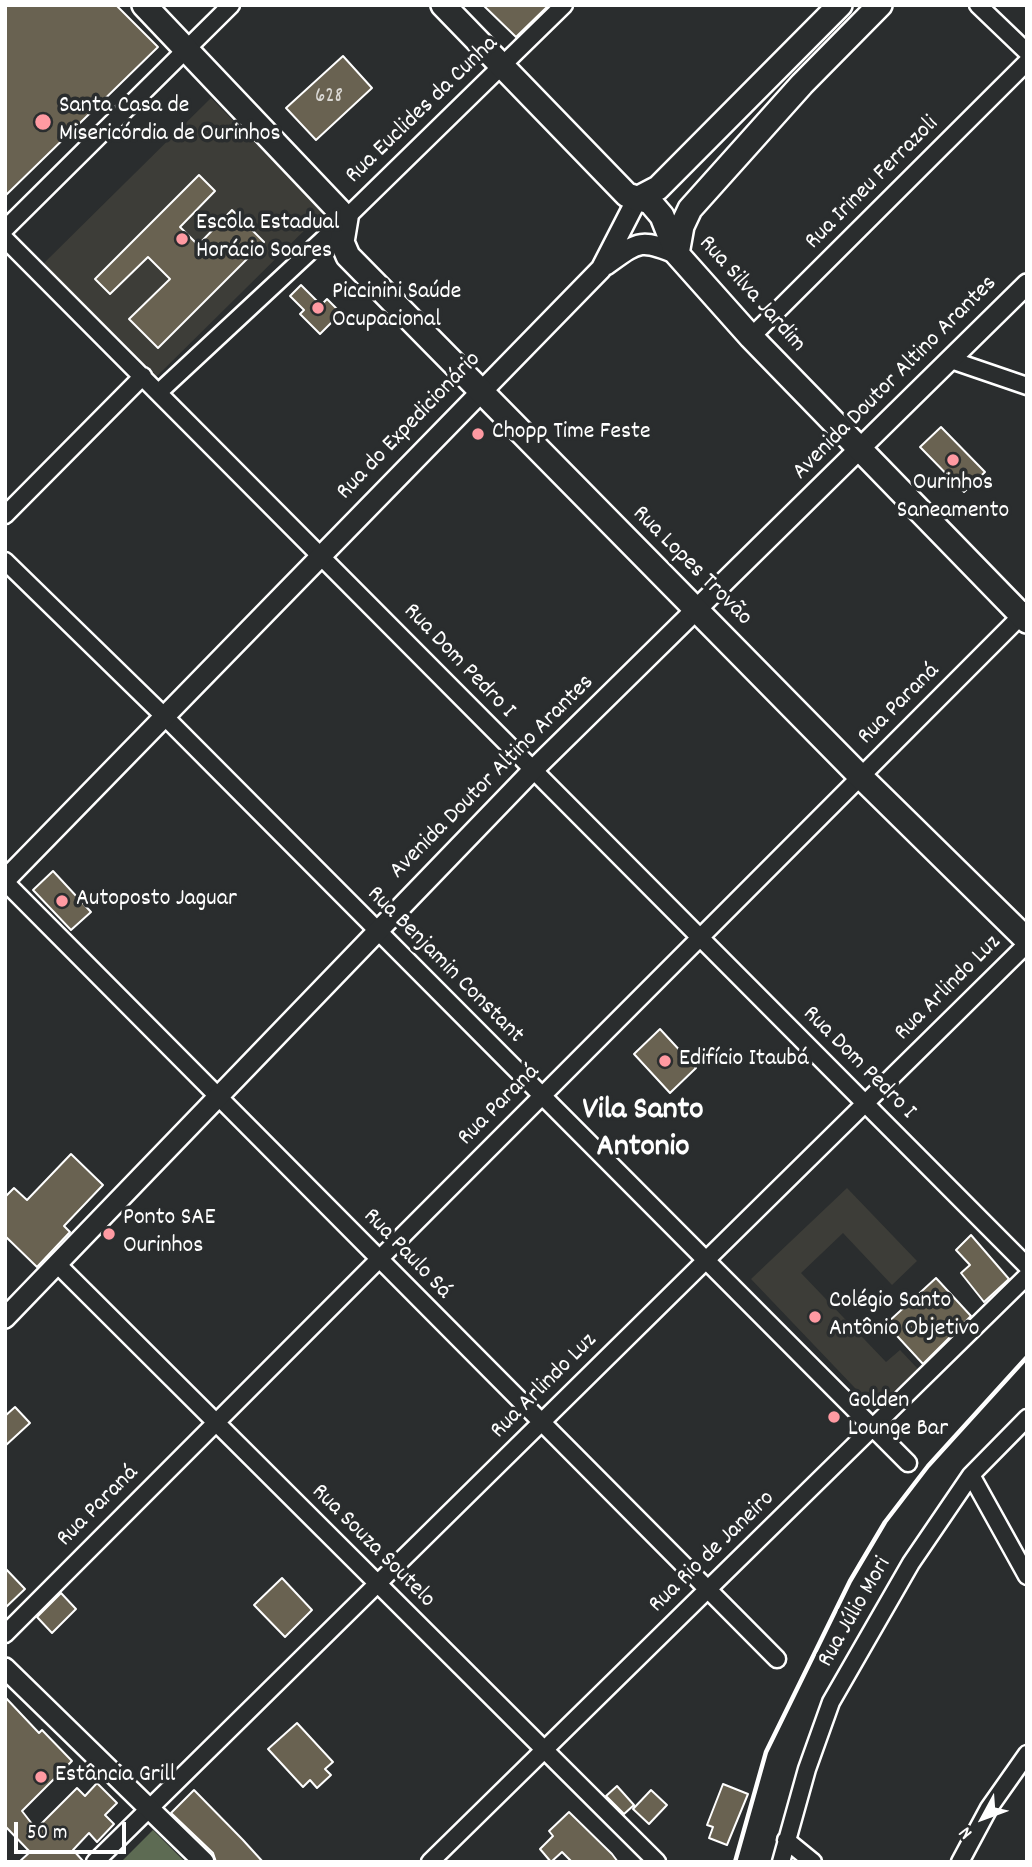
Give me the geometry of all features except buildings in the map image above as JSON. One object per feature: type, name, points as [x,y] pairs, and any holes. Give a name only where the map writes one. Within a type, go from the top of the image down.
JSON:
[{"type":"main road","points":[[144,5],[345,218]]},
{"type":"main road","name":"Rua Silva Jardim","points":[[443,5],[626,195],[650,202],[662,216],[677,254],[751,337],[858,450],[1025,616]]},
{"type":"main road","name":"Rua do Expedicionário","points":[[637,200],[657,188],[840,5]]},
{"type":"main road","points":[[677,254],[682,226],[690,209],[802,84],[880,5]]},
{"type":"main road","points":[[781,64],[802,84]]},
{"type":"main road","points":[[722,123],[723,141],[734,160]]},
{"type":"main road","name":"Rua Lopes Trovão","points":[[345,218],[342,242],[348,256],[1027,942]]},
{"type":"street","points":[[5,229],[231,5]]},
{"type":"street","name":"Rua Euclides da Cunha","points":[[159,392],[345,218],[564,5]]},
{"type":"street","points":[[978,5],[1027,52]]},
{"type":"street","name":"Rua Irineu Ferrazoli","points":[[751,337],[1027,62]]},
{"type":"street","name":"Rua do Expedicionário","points":[[5,881],[601,269],[637,200]]},
{"type":"street","name":"Rua Dom Pedro I","points":[[5,239],[1027,1266]]},
{"type":"street","points":[[601,269],[632,247],[650,243],[677,254]]},
{"type":"street","name":"Avenida Doutor Altino Arantes","points":[[5,1318],[533,770],[1027,284]]},
{"type":"street","points":[[951,359],[1027,386]]},
{"type":"street","points":[[5,515],[143,376]]},
{"type":"street","name":"Rua Benjamin Constant","points":[[5,561],[165,717],[908,1463]]},
{"type":"street","name":"Rua Paraná","points":[[5,1634],[700,937],[1025,616]]},
{"type":"street","name":"Rua Paulo Sá","points":[[5,881],[540,1424],[709,1589],[776,1659]]},
{"type":"street","name":"Rua Arlindo Luz","points":[[95,1862],[1027,942]]},
{"type":"street","name":"Rua Souza Soutelo","points":[[57,1264],[657,1862]]},
{"type":"street","name":"Rua Rio de Janeiro","points":[[430,1862],[1027,1276]]},
{"type":"street","name":"Rua Júlio Mori","points":[[780,1862],[807,1769],[831,1702],[911,1563],[971,1475],[1027,1418]]},
{"type":"street","points":[[971,1475],[1027,1576]]},
{"type":"street","points":[[5,1668],[204,1862]]},
{"type":"street","points":[[960,1862],[989,1808],[1026,1756]]},
{"type":"street","points":[[786,1840],[813,1862]]},
{"type":"shaded area","name":"Escola Estadual Horácio Soares","points":[[211,98],[323,212],[154,379],[42,265]]},
{"type":"shaded area","name":"Colégio Santo Antônio Objetivo","points":[[847,1188],[917,1261],[892,1285],[843,1233],[801,1273],[886,1362],[900,1350],[918,1369],[875,1409],[751,1279]]},
{"type":"green space","points":[[153,1830],[185,1862],[121,1862]]},
{"type":"railway","points":[[735,1862],[766,1752],[850,1581],[885,1522],[928,1466],[1027,1357]]},
{"type":"place","name":"Santa Casa de Misericórdia de Ourinhos","points":[[43,122]]},
{"type":"place","name":"Escola Estadual Horácio Soares","points":[[182,239]]},
{"type":"place","name":"Piccinini Saúde Ocupacional","points":[[318,308]]},
{"type":"place","name":"Chopp Time Feste","points":[[478,434]]},
{"type":"place","name":"Ourinhos Saneamento","points":[[953,460]]},
{"type":"place","name":"Autoposto Jaguar","points":[[62,901]]},
{"type":"place","name":"Edifício Itaubá","points":[[665,1061]]},
{"type":"place","name":"Ponto SAE Ourinhos","points":[[109,1234]]},
{"type":"place","name":"Colégio Santo Antônio Objetivo","points":[[815,1317]]},
{"type":"place","name":"Golden Lounge Bar","points":[[834,1417]]},
{"type":"place","name":"Estância Grill","points":[[41,1777]]},
{"type":"district","name":"Vila Santo Antonio","points":[[643,1132]]}]
